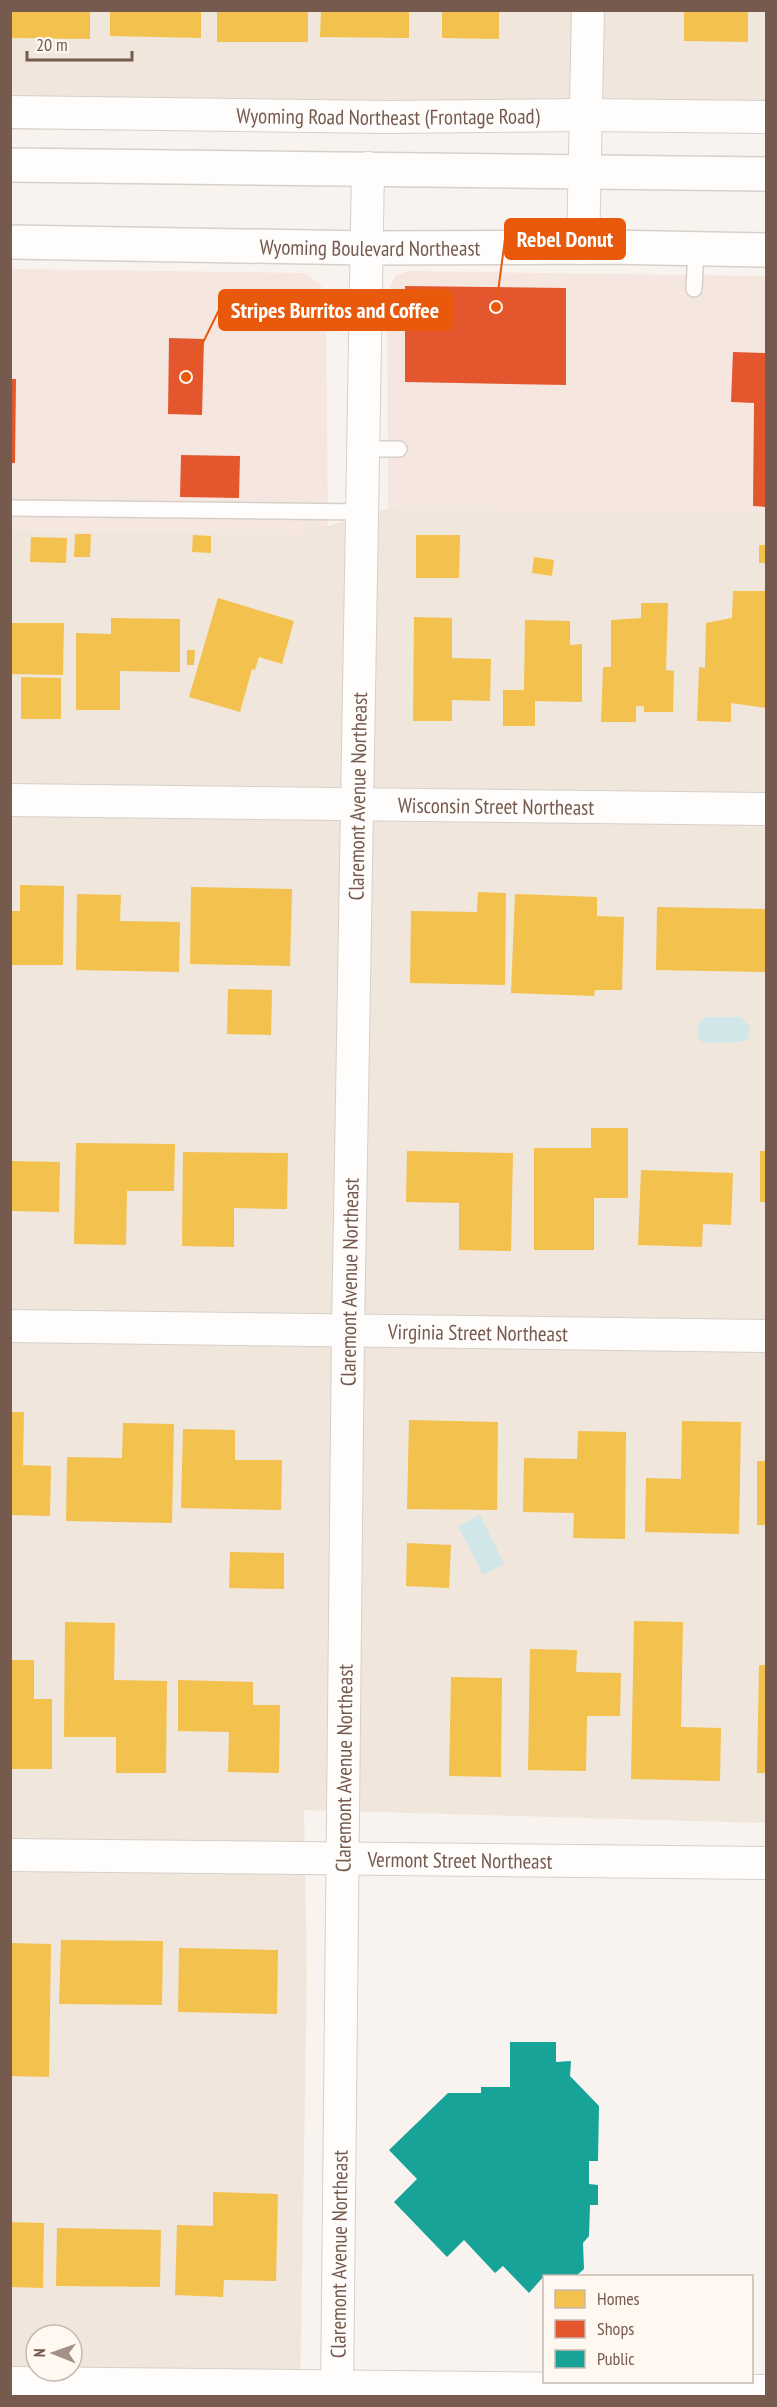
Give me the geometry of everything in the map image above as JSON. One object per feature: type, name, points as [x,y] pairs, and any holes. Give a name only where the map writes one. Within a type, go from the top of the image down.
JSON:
[{"type":"main road","points":[[10,165],[766,174]]},
{"type":"main road","name":"Wyoming Boulevard Northeast","points":[[10,242],[367,248],[766,250]]},
{"type":"street","points":[[583,248],[588,10]]},
{"type":"street","name":"Wyoming Road Northeast (Frontage Road)","points":[[10,112],[388,117],[587,115],[766,117]]},
{"type":"street","name":"Claremont Avenue Northeast","points":[[337,2392],[348,1331],[368,168]]},
{"type":"street","name":"Wisconsin Street Northeast","points":[[10,800],[766,809]]},
{"type":"street","name":"Virginia Street Northeast","points":[[10,1326],[766,1336]]},
{"type":"street","name":"Vermont Street Northeast","points":[[10,1855],[766,1863]]},
{"type":"street","points":[[10,2384],[337,2392],[766,2391]]},
{"type":"lane","points":[[694,289],[696,249]]},
{"type":"lane","points":[[363,449],[399,449]]},
{"type":"lane","points":[[10,508],[362,512]]},
{"type":"shaded area","points":[[11,11],[766,11],[766,132],[11,130]]},
{"type":"shaded area","points":[[11,269],[304,273],[320,284],[326,298],[328,526],[306,526],[306,534],[11,531]]},
{"type":"shaded area","points":[[408,271],[766,276],[766,512],[388,509],[387,294],[395,276]]},
{"type":"shaded area","points":[[388,509],[766,512],[766,1823],[304,1810],[307,1976],[300,2396],[11,2396],[11,531],[306,534],[306,526],[328,526]]},
{"type":"shaded area","points":[[706,1017],[741,1017],[750,1028],[748,1039],[740,1042],[705,1043],[700,1040],[698,1030],[699,1024]]},
{"type":"shaded area","points":[[480,1515],[504,1564],[483,1575],[458,1526]]},
{"type":"building: Homes","points":[[10,10],[90,10],[90,39],[10,38]]},
{"type":"building: Homes","points":[[110,10],[201,10],[201,38],[110,36]]},
{"type":"building: Homes","points":[[217,10],[308,10],[308,42],[217,42]]},
{"type":"building: Homes","points":[[321,10],[409,10],[409,38],[320,37]]},
{"type":"building: Homes","points":[[442,10],[499,10],[499,39],[442,38]]},
{"type":"building: Homes","points":[[684,10],[748,10],[748,42],[684,41]]},
{"type":"building: Homes","points":[[75,534],[91,534],[90,557],[74,557]]},
{"type":"building: Homes","points":[[193,535],[211,536],[211,553],[192,552]]},
{"type":"building: Homes","points":[[416,535],[460,535],[459,578],[416,578]]},
{"type":"building: Homes","points":[[31,537],[67,538],[66,563],[30,562]]},
{"type":"building: Homes","points":[[759,545],[766,545],[766,563],[759,563]]},
{"type":"building: Homes","points":[[534,557],[554,560],[552,576],[532,573]]},
{"type":"building: Homes","points":[[733,591],[766,591],[766,708],[731,703],[731,722],[697,721],[699,667],[705,668],[706,623],[732,618]]},
{"type":"building: Homes","points":[[218,598],[294,621],[282,664],[259,657],[255,670],[252,669],[240,712],[189,697]]},
{"type":"building: Homes","points":[[641,603],[668,603],[666,670],[674,671],[673,712],[644,712],[644,706],[636,706],[636,722],[601,722],[603,667],[611,667],[611,620],[641,618]]},
{"type":"building: Homes","points":[[414,617],[452,618],[452,658],[491,659],[490,701],[452,700],[452,721],[413,721]]},
{"type":"building: Homes","points":[[111,618],[180,619],[180,672],[120,671],[120,710],[76,710],[76,633],[111,634]]},
{"type":"building: Homes","points":[[525,620],[570,621],[570,645],[582,644],[582,702],[535,701],[535,726],[503,726],[503,690],[524,690]]},
{"type":"building: Homes","points":[[10,623],[64,623],[63,675],[10,674]]},
{"type":"building: Homes","points":[[187,650],[195,650],[194,665],[187,665]]},
{"type":"building: Homes","points":[[21,677],[61,678],[61,719],[21,719]]},
{"type":"building: Homes","points":[[20,885],[64,886],[63,965],[10,965],[10,911],[20,911]]},
{"type":"building: Homes","points":[[191,887],[292,889],[290,966],[190,964]]},
{"type":"building: Homes","points":[[478,892],[506,893],[505,985],[410,983],[411,911],[477,912]]},
{"type":"building: Homes","points":[[77,894],[121,895],[120,921],[180,922],[179,972],[76,970]]},
{"type":"building: Homes","points":[[515,894],[597,897],[597,916],[624,917],[622,990],[595,990],[594,996],[511,993]]},
{"type":"building: Homes","points":[[657,907],[766,909],[766,972],[656,970]]},
{"type":"building: Homes","points":[[228,989],[272,990],[271,1035],[227,1034]]},
{"type":"building: Homes","points":[[591,1128],[628,1128],[628,1198],[594,1198],[594,1250],[534,1250],[534,1148],[591,1148]]},
{"type":"building: Homes","points":[[76,1143],[175,1144],[174,1191],[127,1191],[126,1245],[74,1244]]},
{"type":"building: Homes","points":[[407,1151],[513,1153],[511,1251],[459,1250],[459,1203],[406,1202]]},
{"type":"building: Homes","points":[[760,1151],[766,1151],[766,1202],[760,1202]]},
{"type":"building: Homes","points":[[183,1152],[288,1153],[287,1209],[234,1208],[234,1247],[182,1246]]},
{"type":"building: Homes","points":[[10,1161],[60,1162],[59,1212],[10,1211]]},
{"type":"building: Homes","points":[[641,1170],[733,1173],[731,1225],[703,1224],[702,1247],[638,1245]]},
{"type":"building: Homes","points":[[10,1412],[24,1412],[23,1465],[51,1466],[50,1516],[10,1515]]},
{"type":"building: Homes","points":[[409,1420],[498,1422],[497,1510],[407,1509]]},
{"type":"building: Homes","points":[[682,1421],[741,1422],[739,1534],[645,1532],[646,1478],[681,1479]]},
{"type":"building: Homes","points":[[123,1423],[174,1424],[172,1523],[66,1521],[67,1457],[122,1458]]},
{"type":"building: Homes","points":[[183,1429],[235,1430],[235,1460],[282,1460],[281,1510],[181,1508]]},
{"type":"building: Homes","points":[[578,1431],[626,1432],[625,1539],[573,1538],[574,1513],[523,1512],[524,1458],[577,1459]]},
{"type":"building: Homes","points":[[757,1461],[766,1461],[766,1525],[757,1525]]},
{"type":"building: Homes","points":[[407,1543],[451,1545],[449,1588],[406,1586]]},
{"type":"building: Homes","points":[[230,1552],[284,1553],[284,1589],[229,1588]]},
{"type":"building: Homes","points":[[634,1621],[683,1622],[681,1727],[721,1728],[720,1781],[631,1779]]},
{"type":"building: Homes","points":[[65,1622],[115,1623],[114,1680],[167,1681],[166,1773],[116,1773],[116,1737],[64,1737]]},
{"type":"building: Homes","points":[[530,1649],[577,1650],[576,1672],[621,1673],[620,1716],[587,1716],[586,1771],[528,1770]]},
{"type":"building: Homes","points":[[10,1660],[34,1660],[34,1699],[52,1699],[52,1769],[10,1769]]},
{"type":"building: Homes","points":[[759,1665],[766,1665],[766,1773],[757,1773]]},
{"type":"building: Homes","points":[[451,1677],[502,1678],[501,1777],[449,1776]]},
{"type":"building: Homes","points":[[178,1680],[253,1682],[253,1705],[280,1705],[279,1773],[228,1772],[229,1732],[178,1731]]},
{"type":"building: Homes","points":[[61,1940],[163,1941],[162,2005],[59,2004]]},
{"type":"building: Homes","points":[[10,1943],[51,1944],[49,2077],[10,2076]]},
{"type":"building: Homes","points":[[179,1948],[278,1950],[277,2014],[178,2012]]},
{"type":"building: Homes","points":[[213,2192],[278,2194],[276,2281],[224,2280],[223,2297],[175,2295],[177,2225],[213,2226]]},
{"type":"building: Homes","points":[[10,2222],[44,2223],[43,2288],[10,2287]]},
{"type":"building: Homes","points":[[57,2228],[161,2230],[160,2287],[56,2286]]},
{"type":"building: Shops","points":[[405,286],[566,288],[566,385],[405,382]]},
{"type":"building: Shops","points":[[169,338],[204,339],[202,415],[168,414]]},
{"type":"building: Shops","points":[[733,352],[766,353],[766,507],[753,506],[754,403],[731,402]]},
{"type":"building: Shops","points":[[10,379],[16,379],[15,463],[10,463]]},
{"type":"building: Shops","points":[[181,455],[240,456],[239,498],[180,497]]},
{"type":"building: Public","points":[[510,2042],[556,2042],[556,2062],[571,2061],[570,2076],[599,2106],[598,2161],[589,2161],[589,2184],[598,2185],[598,2205],[590,2205],[589,2236],[583,2243],[584,2269],[577,2275],[543,2275],[529,2293],[503,2266],[495,2273],[464,2240],[447,2257],[394,2202],[417,2179],[389,2150],[448,2093],[481,2093],[481,2087],[510,2087]]},
{"type":"place","name":"Rebel Donut","points":[[496,307]]},
{"type":"place","name":"Stripes Burritos and Coffee","points":[[186,377]]}]
